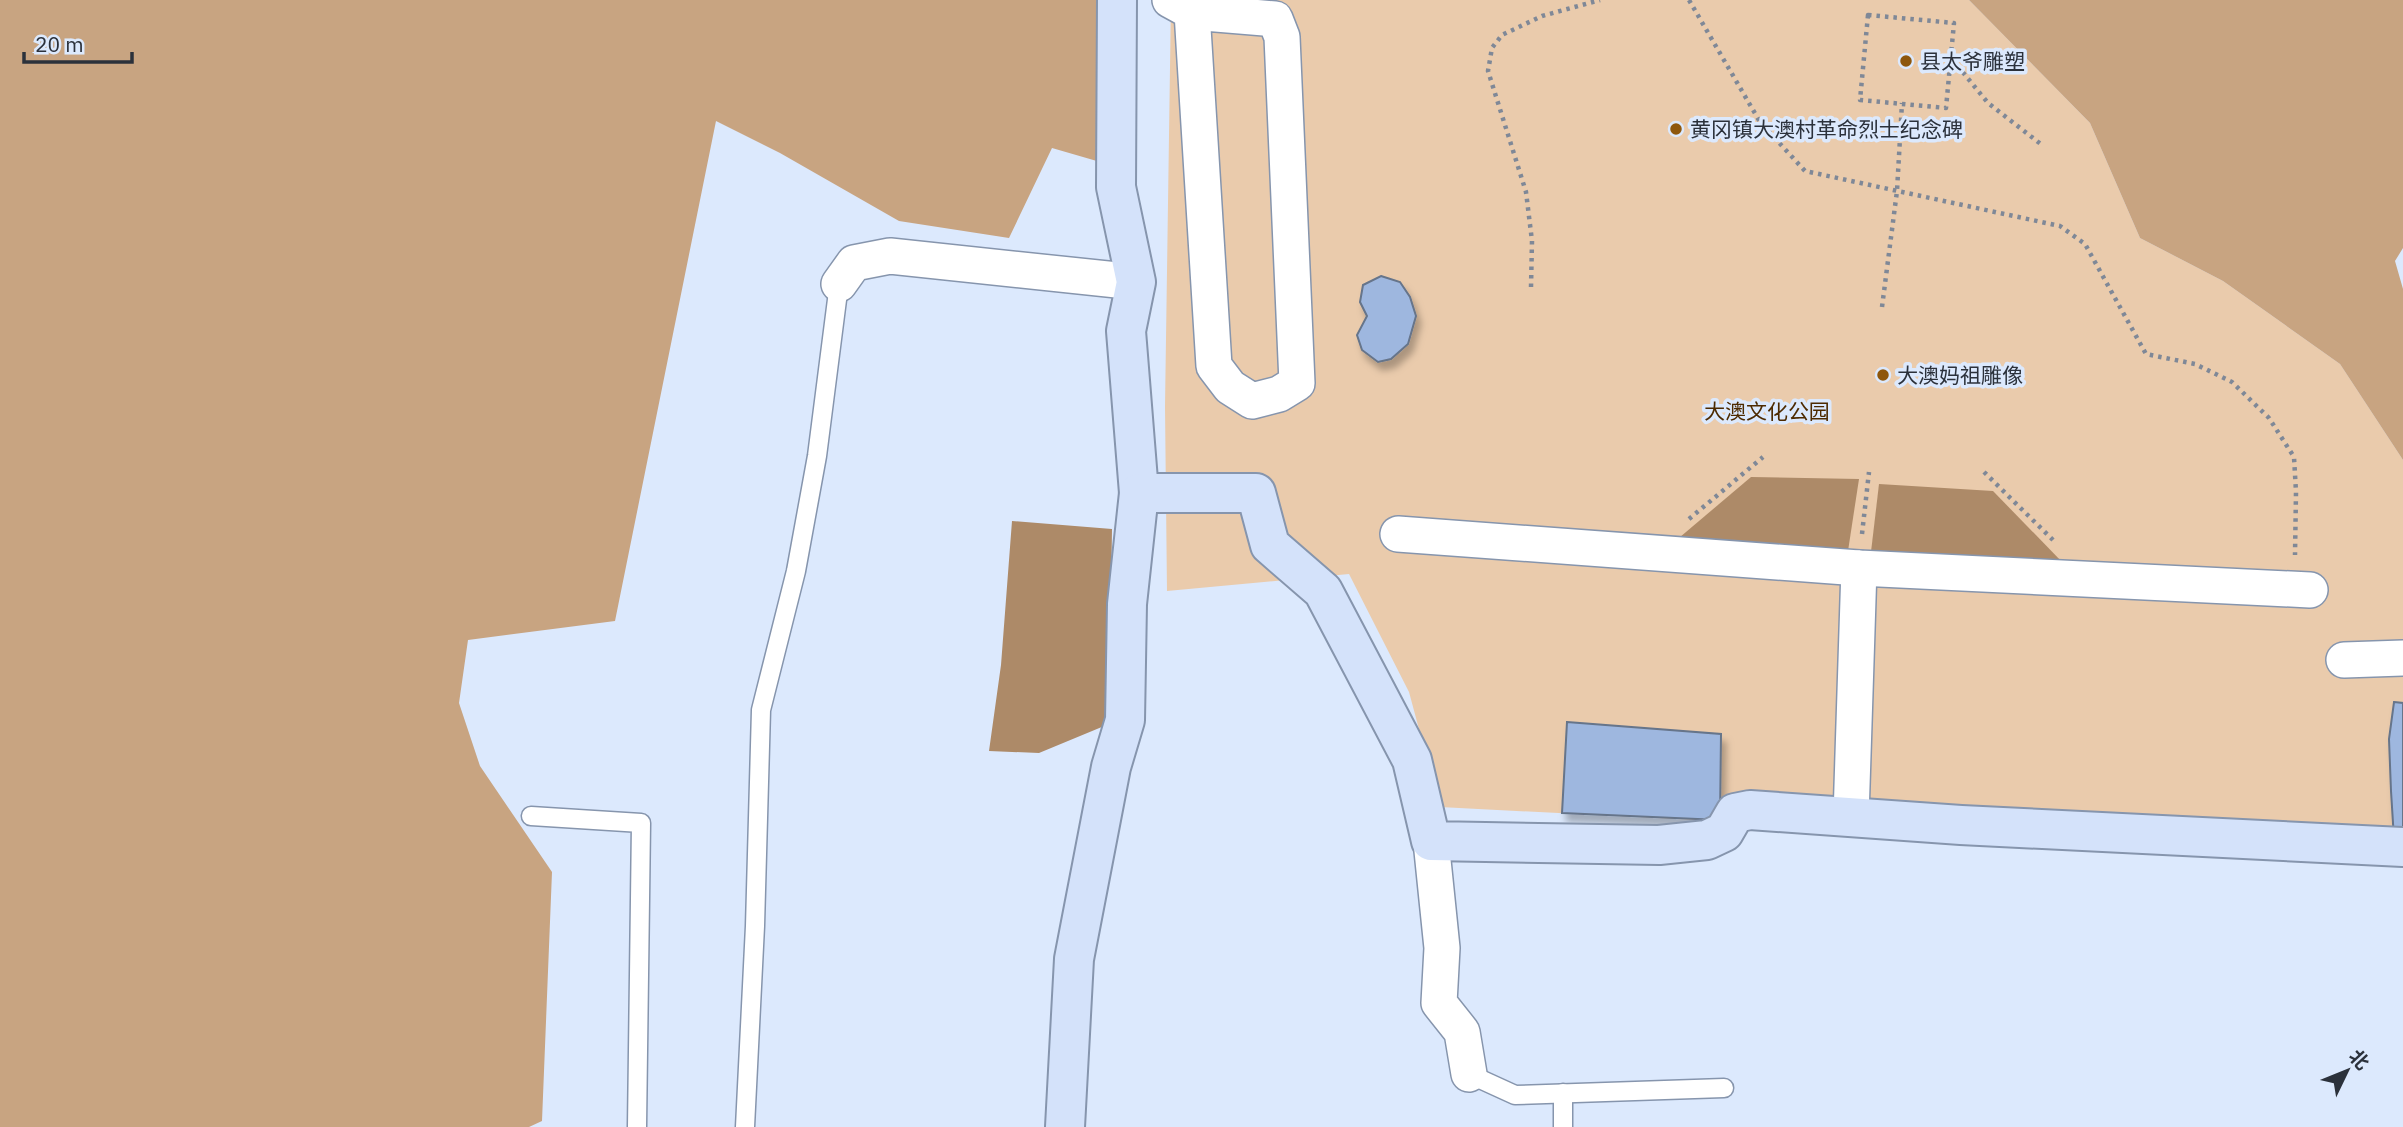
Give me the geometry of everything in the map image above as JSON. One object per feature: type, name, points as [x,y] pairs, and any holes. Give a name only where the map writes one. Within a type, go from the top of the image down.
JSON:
[{"type":"street","points":[[1065,1127],[1074,959],[1111,767],[1125,720],[1127,604],[1139,493],[1126,331],[1136,282],[1116,187],[1117,0]]},
{"type":"street","points":[[1181,6],[1275,19],[1282,37],[1297,383],[1279,394],[1252,401],[1230,387],[1214,366],[1181,6]]},
{"type":"street","points":[[839,284],[854,263],[890,256],[1136,282]]},
{"type":"street","points":[[1139,493],[1256,493],[1270,545],[1323,591],[1412,760],[1431,841],[1442,948],[1439,1003],[1462,1032],[1469,1074]]},
{"type":"street","points":[[1398,534],[1859,568],[2302,590]]},
{"type":"street","points":[[1851,817],[1859,568]]},
{"type":"street","points":[[2344,660],[2403,658]]},
{"type":"street","points":[[1431,841],[1659,845],[1707,840],[1724,832],[1735,813],[1750,810],[1961,825],[2403,847]]},
{"type":"lane","points":[[745,1127],[755,926],[761,710],[796,571],[817,456],[839,284]]},
{"type":"lane","points":[[531,816],[641,823],[637,1127]]},
{"type":"lane","points":[[1469,1074],[1515,1095],[1724,1088]]},
{"type":"lane","points":[[1563,1093],[1563,1127]]},
{"type":"path","points":[[1531,287],[1532,241],[1526,192],[1488,71],[1492,48],[1502,35],[1542,16],[1600,0]]},
{"type":"path","points":[[1689,0],[1759,122],[1805,171],[2060,226],[2085,244],[2146,354],[2195,364],[2232,382],[2269,418],[2294,457],[2302,590]]},
{"type":"path","points":[[1868,15],[1954,23],[1951,58],[1946,108],[1860,100],[1868,15]]},
{"type":"path","points":[[1951,58],[1989,103],[2042,145]]},
{"type":"path","points":[[1882,307],[1897,191],[1902,103]]},
{"type":"path","points":[[1647,552],[1763,457]]},
{"type":"path","points":[[1864,514],[1869,472]]},
{"type":"path","points":[[1984,472],[2093,579]]},
{"type":"green space","name":"大澳文化公园","points":[[1171,0],[1969,0],[2090,123],[2140,238],[2223,281],[2340,364],[2403,460],[2403,856],[1440,807],[1409,692],[1349,574],[1167,591],[1165,407]]},
{"type":"shaded area","points":[[0,0],[1108,0],[1114,166],[1052,148],[1009,238],[899,221],[780,153],[716,121],[615,621],[468,640],[459,703],[480,766],[552,872],[542,1121],[529,1127],[0,1127]]},
{"type":"shaded area","points":[[1969,0],[2403,0],[2403,248],[2395,261],[2403,289],[2403,460],[2340,364],[2223,281],[2140,238],[2090,123]]},
{"type":"shaded area","points":[[1751,477],[1859,479],[1848,551],[1673,543]]},
{"type":"shaded area","points":[[1879,484],[1993,491],[2064,564],[1871,552]]},
{"type":"shaded area","points":[[1012,521],[1112,529],[1109,724],[1039,753],[989,751],[1001,665]]},
{"type":"building","points":[[1381,276],[1400,282],[1410,297],[1416,316],[1408,344],[1391,359],[1378,362],[1362,350],[1357,335],[1367,316],[1360,302],[1363,285]]},
{"type":"building","points":[[2394,702],[2403,703],[2403,839],[2394,839],[2389,739]]},
{"type":"building","points":[[1567,722],[1721,734],[1720,820],[1562,813]]},
{"type":"place","name":"县太爷雕塑","points":[[1906,61]]},
{"type":"place","name":"黄冈镇大澳村革命烈士纪念碑","points":[[1676,129]]},
{"type":"place","name":"大澳妈祖雕像","points":[[1883,375]]}]
